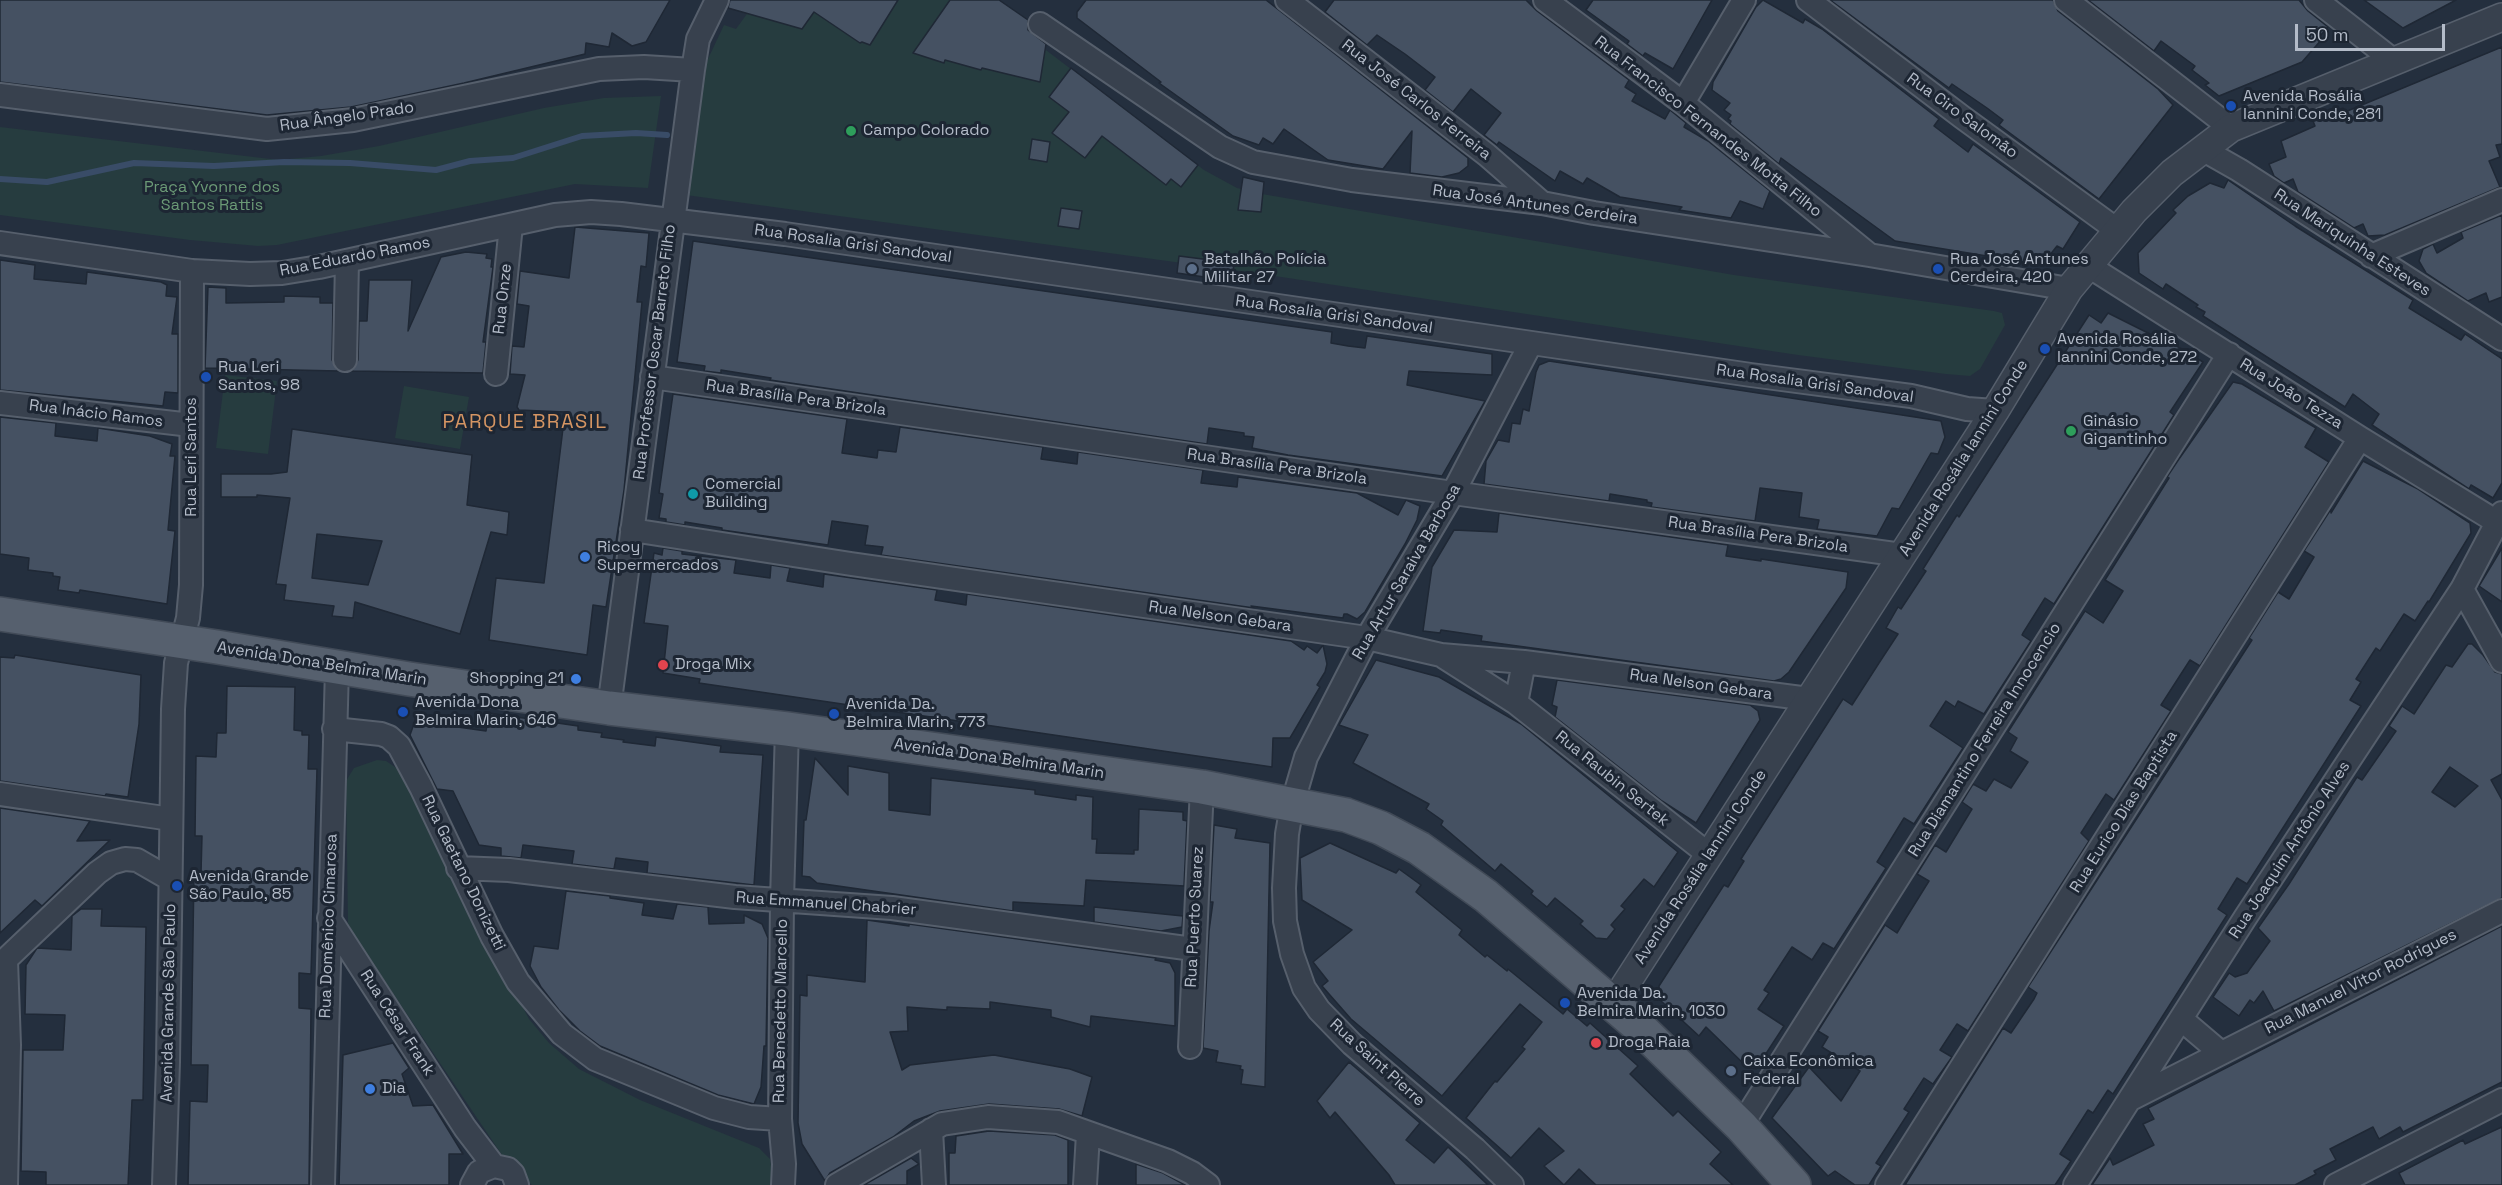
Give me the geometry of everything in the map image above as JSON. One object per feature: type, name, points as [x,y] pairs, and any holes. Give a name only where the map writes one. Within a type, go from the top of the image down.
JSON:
[{"type":"main road","name":"Avenida Dona Belmira Marin","points":[[0,614],[182,641],[337,668],[609,708],[787,729],[1202,787],[1347,815],[1381,828],[1419,848],[1486,896],[1613,1004],[1741,1126],[1794,1185]]},
{"type":"street","name":"Rua Professor Oscar Barreto Filho","points":[[609,708],[693,70],[698,39],[717,0]]},
{"type":"street","name":"Rua José Carlos Ferreira","points":[[1287,0],[1487,155],[1542,203]]},
{"type":"street","name":"Rua Francisco Fernandes Motta Filho","points":[[1545,0],[1683,104],[1869,255]]},
{"type":"street","points":[[1683,104],[1744,0]]},
{"type":"street","name":"Rua Ciro Salomão","points":[[1808,0],[1962,117],[2117,230]]},
{"type":"street","points":[[2066,0],[2231,128]]},
{"type":"street","points":[[2316,0],[2394,62]]},
{"type":"street","name":"Avenida Rosália Iannini Conde","points":[[1613,1004],[1995,411],[2069,289],[2117,230],[2172,173],[2231,128],[2502,17]]},
{"type":"street","name":"Rua José Antunes Cerdeira","points":[[1040,24],[1220,147],[1253,162],[1352,180],[1542,203],[2069,289]]},
{"type":"street","name":"Rua Ângelo Prado","points":[[0,95],[267,129],[353,120],[599,69],[644,67],[693,70]]},
{"type":"street","name":"Rua Mariquinha Esteves","points":[[2202,149],[2239,170],[2502,339]]},
{"type":"street","points":[[2371,256],[2502,200]]},
{"type":"street","name":"Rua Eduardo Ramos","points":[[0,243],[192,271],[282,273],[555,215],[591,212],[673,219]]},
{"type":"street","name":"Rua Rosalia Grisi Sandoval","points":[[673,219],[1751,375],[1911,396],[1967,409],[1995,411]]},
{"type":"street","name":"Rua Onze","points":[[496,374],[511,225]]},
{"type":"street","points":[[345,360],[347,261]]},
{"type":"street","name":"Rua João Tezza","points":[[2087,265],[2360,438],[2500,518]]},
{"type":"street","name":"Rua Leri Santos","points":[[182,641],[188,618],[191,585],[192,271]]},
{"type":"street","name":"Rua Artur Saraiva Barbosa","points":[[1292,806],[1306,757],[1367,638],[1453,494],[1531,343]]},
{"type":"street","name":"Rua Diamantino Ferreira Innocencio","points":[[1741,1126],[2229,354]]},
{"type":"street","name":"Rua Brasília Pera Brizola","points":[[652,377],[1453,494],[1902,555]]},
{"type":"street","name":"Rua Inácio Ramos","points":[[0,402],[191,425]]},
{"type":"street","name":"Rua Eurico Dias Baptista","points":[[1887,1185],[2360,438]]},
{"type":"street","name":"Rua Joaquim Antônio Alves","points":[[2075,1185],[2245,918],[2462,590],[2500,518]]},
{"type":"street","name":"Rua Nelson Gebara","points":[[632,530],[863,566],[1367,638],[1441,655],[1524,662],[1809,699]]},
{"type":"street","points":[[2462,590],[2502,661]]},
{"type":"street","name":"Avenida Grande São Paulo","points":[[164,1185],[176,663],[182,641]]},
{"type":"street","name":"Rua Raubin Sertek","points":[[1441,655],[1516,703],[1708,854]]},
{"type":"street","points":[[1516,703],[1524,662]]},
{"type":"street","name":"Rua Domênico Cimarosa","points":[[323,1185],[337,668]]},
{"type":"street","name":"Rua Gaetano Donizetti","points":[[334,729],[381,734],[395,742],[421,787],[458,868],[518,982],[562,1034],[595,1059],[694,1100],[749,1117],[780,1119]]},
{"type":"street","name":"Rua Benedetto Marcello","points":[[783,1185],[784,1164],[780,1119],[782,900],[787,729]]},
{"type":"street","name":"Rua Puerto Suarez","points":[[1190,1047],[1202,787]]},
{"type":"street","points":[[0,794],[171,819]]},
{"type":"street","name":"Rua Saint Pierre","points":[[1292,806],[1287,834],[1285,921],[1292,954],[1311,999],[1352,1044],[1458,1134],[1512,1185]]},
{"type":"street","points":[[6,1185],[9,1045],[3,962],[97,873],[111,863],[125,859],[137,860],[170,879]]},
{"type":"street","name":"Rua Emmanuel Chabrier","points":[[458,868],[509,870],[735,897],[830,902],[954,915],[1193,949]]},
{"type":"street","name":"Rua Manuel Vitor Rodrigues","points":[[2129,1100],[2502,911]]},
{"type":"street","name":"Rua César Frank","points":[[329,918],[465,1128],[494,1166]]},
{"type":"street","points":[[2181,1019],[2221,1053]]},
{"type":"street","points":[[2336,1185],[2502,1100]]},
{"type":"street","points":[[837,1185],[942,1124],[964,1119],[1014,1117],[1058,1122],[1168,1161],[1192,1173],[1208,1185]]},
{"type":"street","name":"Rua César Frank","points":[[465,1128],[472,1185]]},
{"type":"street","points":[[931,1130],[934,1185]]},
{"type":"street","points":[[1085,1185],[1088,1134]]},
{"type":"street","points":[[472,1185],[479,1172],[494,1166],[507,1169],[519,1184]]},
{"type":"green space","points":[[757,0],[962,0],[1034,41],[1204,170],[1237,188],[1734,275],[1994,311],[2002,313],[2005,325],[1980,369],[1970,376],[1946,374],[1798,355],[1255,273],[686,195],[707,61],[724,25],[736,29]]},
{"type":"green space","name":"Praça Yvonne dos Santos Rattis","points":[[661,96],[648,188],[575,184],[277,245],[258,246],[190,240],[0,215],[0,127],[279,160],[321,156],[379,146],[544,108],[604,98]]},
{"type":"green space","points":[[225,375],[277,381],[268,454],[216,448]]},
{"type":"green space","points":[[404,386],[469,397],[460,449],[395,438]]},
{"type":"green space","points":[[377,760],[386,761],[395,767],[404,778],[529,1019],[549,1043],[579,1069],[640,1100],[759,1148],[770,1159],[774,1185],[532,1185],[504,1158],[355,937],[348,923],[346,781],[354,768]]},
{"type":"building","points":[[0,0],[670,0],[646,42],[632,46],[612,33],[609,47],[586,43],[585,54],[464,83],[351,107],[267,115],[0,82]]},
{"type":"building","points":[[730,0],[898,0],[870,45],[860,43],[814,12],[802,29],[728,8]]},
{"type":"building","points":[[950,0],[999,0],[1028,20],[1028,30],[1046,44],[1040,82],[945,60],[944,63],[913,53]]},
{"type":"building","points":[[1086,0],[1266,0],[1468,158],[1468,166],[1459,173],[1442,177],[1410,173],[1412,131],[1383,169],[1328,160],[1284,129],[1273,144],[1263,138],[1259,145],[1233,136],[1159,83],[1161,82],[1077,18],[1077,12]]},
{"type":"building","points":[[1334,0],[1526,0],[1537,11],[1629,80],[1625,87],[1636,94],[1632,101],[1665,119],[1670,110],[1686,123],[1684,127],[1708,141],[1770,191],[1763,209],[1740,201],[1731,218],[1679,210],[1682,207],[1620,197],[1587,178],[1583,184],[1560,171],[1555,181],[1499,142],[1497,145],[1484,135],[1501,113],[1471,89],[1453,112],[1425,90],[1435,77],[1377,35],[1367,45],[1325,12]]},
{"type":"building","points":[[1593,0],[1712,0],[1673,69],[1645,53],[1643,56],[1627,44],[1629,41],[1586,10]]},
{"type":"building","points":[[1763,0],[1803,23],[1805,19],[1822,29],[1939,119],[1934,126],[1968,152],[1973,144],[2080,222],[2063,249],[2057,246],[2042,265],[1895,241],[1781,158],[1779,164],[1730,124],[1731,121],[1728,119],[1731,115],[1724,110],[1730,103],[1712,90],[1713,82],[1756,7]]},
{"type":"building","points":[[1830,0],[2053,0],[2058,11],[2158,89],[2173,105],[2099,199],[1999,125],[2003,120],[1987,108],[1952,84],[1949,88]]},
{"type":"building","points":[[2088,0],[2299,0],[2308,11],[2328,27],[2319,37],[2322,39],[2302,62],[2219,96],[2205,85],[2209,83],[2192,70],[2195,66],[2161,41],[2154,51]]},
{"type":"building","points":[[2364,0],[2456,0],[2403,28]]},
{"type":"building","points":[[2502,47],[2502,144],[2496,145],[2500,157],[2489,161],[2500,187],[2385,235],[2368,236],[2363,224],[2354,228],[2298,192],[2293,179],[2284,183],[2274,176],[2269,164],[2286,157],[2281,141],[2315,126],[2313,121],[2343,108],[2345,112]]},
{"type":"building","points":[[1071,68],[1198,165],[1181,187],[1171,179],[1166,185],[1102,136],[1085,158],[1052,133],[1069,112],[1049,97]]},
{"type":"building","points":[[1032,139],[1050,142],[1047,162],[1029,159]]},
{"type":"building","points":[[1243,177],[1264,182],[1261,212],[1238,210]]},
{"type":"building","points":[[2228,180],[2295,226],[2413,300],[2409,308],[2461,340],[2465,334],[2502,359],[2502,483],[2493,498],[2471,485],[2469,489],[2372,425],[2379,414],[2353,394],[2345,407],[2203,316],[2205,312],[2196,307],[2198,305],[2166,284],[2163,289],[2139,273],[2138,253],[2176,213],[2173,210],[2188,196],[2210,183],[2224,188]]},
{"type":"building","points":[[1061,208],[1082,211],[1079,229],[1058,226]]},
{"type":"building","points":[[2502,215],[2502,297],[2489,302],[2486,293],[2468,301],[2426,273],[2419,261],[2423,249],[2433,244],[2437,253],[2463,238],[2461,232]]},
{"type":"building","points":[[575,227],[649,233],[646,267],[641,266],[637,302],[642,302],[624,490],[606,607],[593,605],[587,655],[489,640],[496,578],[544,583],[565,412],[519,410],[517,407],[525,375],[510,374],[512,346],[524,347],[529,306],[517,304],[520,271],[569,278]]},
{"type":"building","points":[[693,241],[1332,332],[1331,343],[1348,346],[1365,348],[1367,336],[1492,354],[1492,375],[1409,371],[1407,385],[1485,401],[1442,476],[1252,448],[1254,437],[1244,436],[1244,433],[1209,428],[1207,444],[770,380],[771,378],[721,370],[721,373],[704,371],[705,366],[677,362]]},
{"type":"building","points":[[466,252],[487,254],[486,258],[492,259],[491,267],[493,267],[483,342],[486,342],[483,373],[352,371],[358,360],[359,321],[367,321],[369,280],[412,280],[408,331],[441,257]]},
{"type":"building","points":[[1179,256],[1234,263],[1232,281],[1177,273]]},
{"type":"building","points":[[0,260],[35,265],[34,279],[86,284],[87,272],[161,282],[167,285],[166,296],[177,297],[172,334],[178,334],[178,393],[165,392],[163,406],[0,390]]},
{"type":"building","points":[[208,287],[226,288],[226,303],[284,302],[284,296],[320,297],[320,303],[333,303],[332,360],[338,371],[205,368]]},
{"type":"building","points":[[2108,313],[2164,341],[2165,339],[2203,362],[2170,412],[2174,415],[2054,604],[2045,598],[2023,633],[2022,635],[2031,641],[1984,714],[1958,701],[1955,707],[1946,701],[1930,726],[1963,748],[1914,824],[1904,818],[1877,862],[1886,868],[1834,949],[1823,943],[1812,960],[1792,947],[1764,990],[1769,993],[1758,1009],[1784,1026],[1756,1069],[1747,1067],[1706,1027],[1699,1036],[1660,1000],[1659,986],[1724,885],[1728,887],[1744,861],[1741,859],[1843,699],[1852,705],[1898,634],[1886,628],[1898,607],[1901,609],[1926,571],[1923,569],[1957,515],[1959,517],[2089,315],[2101,323]]},
{"type":"building","points":[[1549,361],[1941,421],[1945,437],[1938,454],[1931,453],[1899,509],[1892,508],[1877,536],[1817,529],[1819,520],[1799,517],[1802,493],[1760,488],[1755,521],[1651,507],[1652,503],[1647,500],[1610,494],[1609,501],[1484,484],[1486,461],[1498,440],[1509,442],[1512,423],[1520,424],[1523,409],[1529,411],[1536,372],[1539,365]]},
{"type":"building","points":[[2233,382],[2242,384],[2316,428],[2305,447],[2329,462],[2200,666],[2190,660],[2161,705],[2171,711],[2114,800],[2106,794],[2081,833],[2089,841],[1968,1031],[1957,1024],[1940,1050],[1952,1057],[1933,1084],[1924,1078],[1904,1109],[1909,1112],[1876,1163],[1881,1166],[1869,1185],[1855,1185],[1835,1171],[1828,1176],[1772,1118],[1809,1067],[1841,1101],[1860,1071],[1822,1047],[1828,1037],[1818,1031],[1885,925],[1897,933],[1929,881],[1917,874],[1935,845],[1946,852],[1972,809],[1962,802],[1973,784],[1986,791],[1994,779],[2011,788],[2028,762],[2010,751],[2017,738],[2008,732],[2085,611],[2103,623],[2123,591],[2105,580],[2169,478],[2167,477]]},
{"type":"building","points":[[673,394],[847,419],[842,453],[877,458],[878,450],[896,452],[900,427],[1043,447],[1041,459],[1077,464],[1078,452],[1203,470],[1201,483],[1237,487],[1238,477],[1357,493],[1398,515],[1406,500],[1420,506],[1417,520],[1405,544],[1365,612],[1357,619],[1347,614],[1344,614],[1343,618],[1251,606],[1254,608],[881,555],[883,547],[865,545],[868,526],[832,521],[828,545],[722,530],[722,528],[685,522],[685,525],[666,522],[666,519],[659,518],[663,494],[659,493]]},
{"type":"building","points":[[0,417],[56,423],[55,436],[97,441],[98,428],[150,436],[172,444],[170,456],[175,456],[168,530],[175,531],[167,604],[80,590],[79,593],[58,590],[60,577],[53,576],[53,573],[28,570],[29,558],[0,554]]},
{"type":"building","points":[[292,429],[472,455],[467,505],[509,512],[507,535],[491,532],[460,634],[355,602],[353,618],[332,616],[334,606],[284,600],[286,585],[276,584],[290,498],[257,495],[257,497],[221,497],[221,474],[287,472]],"holes":[[[317,534],[382,541],[368,585],[312,578]]]},
{"type":"building","points":[[2363,461],[2418,489],[2470,523],[2471,533],[2429,602],[2415,621],[2404,614],[2380,651],[2376,648],[2356,679],[2361,682],[2350,700],[2361,706],[2247,884],[2237,878],[2218,909],[2227,915],[2113,1094],[2108,1090],[2093,1113],[2088,1110],[2060,1154],[2071,1161],[2055,1185],[1905,1185],[2003,1028],[2011,1033],[2034,999],[2037,993],[2028,987],[2252,640],[2249,638],[2278,592],[2289,599],[2314,557],[2304,551]]},
{"type":"building","points":[[1499,513],[1728,545],[1726,556],[1848,572],[1846,588],[1789,672],[1781,679],[1774,681],[1481,641],[1482,636],[1441,630],[1440,633],[1423,631],[1432,567],[1454,530],[1497,532]]},
{"type":"building","points":[[663,548],[682,551],[682,554],[736,560],[734,573],[770,578],[771,565],[790,568],[787,581],[823,587],[824,574],[937,590],[935,600],[966,605],[967,594],[1291,641],[1304,650],[1307,646],[1317,653],[1323,645],[1327,664],[1317,685],[1320,687],[1290,738],[1273,738],[1272,767],[699,683],[700,679],[663,673],[668,626],[644,623],[654,553],[662,555]]},
{"type":"building","points":[[2502,548],[2502,602],[2479,586]]},
{"type":"building","points":[[2468,644],[2472,644],[2495,672],[2502,674],[2502,774],[2491,780],[2502,800],[2502,898],[2274,1011],[2263,991],[2254,1003],[2250,1000],[2239,1016],[2213,997],[2229,973],[2235,977],[2247,973],[2270,941],[2258,928],[2357,777],[2362,780],[2396,731],[2389,726],[2402,706],[2414,714],[2446,665],[2452,667]],"holes":[[[2450,767],[2478,786],[2455,807],[2432,792]]]},
{"type":"building","points":[[15,655],[141,675],[139,724],[128,797],[106,794],[105,796],[0,781],[0,657],[14,658]]},
{"type":"building","points":[[1376,660],[1439,677],[1521,724],[1678,852],[1654,887],[1644,879],[1621,906],[1625,909],[1611,925],[1615,929],[1607,939],[1596,938],[1580,924],[1583,921],[1555,898],[1547,907],[1531,894],[1533,891],[1501,864],[1495,871],[1441,825],[1443,821],[1426,809],[1429,804],[1353,763],[1368,735],[1339,725]]},
{"type":"building","points":[[1557,680],[1750,705],[1758,711],[1760,720],[1696,823],[1662,801],[1555,717],[1557,707],[1552,705]]},
{"type":"building","points":[[227,686],[295,687],[294,730],[302,731],[302,735],[309,735],[308,769],[317,769],[311,974],[299,973],[299,1008],[311,1009],[309,1185],[188,1185],[190,1101],[207,1102],[208,1065],[191,1065],[194,873],[201,873],[202,836],[195,836],[196,756],[216,757],[217,733],[226,733]]},
{"type":"building","points":[[489,713],[578,726],[578,730],[602,733],[601,737],[624,740],[623,742],[655,746],[656,737],[721,746],[720,752],[763,755],[754,885],[647,873],[648,862],[616,858],[614,869],[572,864],[574,851],[523,845],[521,858],[501,856],[501,848],[479,845],[453,791],[437,789],[410,735],[415,721],[486,731]]},
{"type":"building","points":[[815,758],[848,795],[848,766],[889,773],[889,810],[930,815],[931,778],[1035,790],[1035,794],[1076,800],[1076,795],[1093,797],[1092,839],[1097,839],[1096,853],[1134,854],[1134,850],[1138,850],[1139,809],[1183,812],[1183,820],[1187,821],[1184,886],[1086,880],[1084,906],[1013,902],[1013,911],[817,883],[810,877],[802,876],[804,820],[806,820]]},
{"type":"building","points":[[0,808],[90,821],[77,841],[110,840],[42,906],[35,900],[0,933]]},
{"type":"building","points":[[1214,825],[1237,829],[1235,838],[1270,843],[1265,1087],[1241,1084],[1243,1070],[1240,1069],[1241,1066],[1216,1062],[1218,1051],[1203,1048],[1209,931],[1213,902],[1210,902]]},
{"type":"building","points":[[1330,843],[1396,873],[1399,869],[1421,885],[1416,892],[1462,930],[1459,935],[1485,957],[1487,955],[1507,971],[1508,969],[1563,1014],[1567,1009],[1587,1026],[1590,1023],[1638,1066],[1630,1074],[1673,1116],[1678,1111],[1721,1152],[1710,1164],[1733,1185],[1596,1185],[1579,1169],[1564,1185],[1544,1166],[1564,1151],[1539,1128],[1511,1158],[1466,1118],[1495,1081],[1497,1082],[1525,1049],[1522,1047],[1542,1022],[1520,1004],[1442,1096],[1351,1019],[1322,986],[1328,981],[1313,962],[1352,930],[1302,900],[1300,858]]},
{"type":"building","points":[[566,891],[644,903],[642,915],[673,919],[677,904],[708,907],[709,924],[744,923],[744,915],[762,924],[768,938],[766,1046],[764,1046],[761,1087],[754,1104],[718,1095],[600,1046],[580,1031],[559,1010],[541,987],[530,966],[534,946],[558,949]]},
{"type":"building","points":[[1094,907],[1183,916],[1182,927],[1161,931],[1094,922]]},
{"type":"building","points":[[81,909],[102,909],[101,926],[146,927],[143,1100],[132,1100],[128,1185],[46,1185],[46,1172],[21,1171],[23,1050],[63,1050],[65,1015],[25,1014],[26,965],[37,948],[71,950],[72,916]]},
{"type":"building","points":[[867,920],[1156,958],[1155,960],[1170,963],[1175,973],[1175,1026],[1091,1016],[1090,1027],[1051,1017],[1051,1010],[990,1002],[990,1009],[947,1007],[947,1010],[907,1007],[908,1031],[890,1032],[902,1070],[910,1065],[994,1055],[1070,1069],[1092,1077],[1082,1116],[1059,1109],[989,1104],[940,1111],[914,1121],[893,1137],[830,1173],[825,1181],[802,1144],[798,1123],[800,995],[807,996],[807,975],[865,982]]},
{"type":"building","points":[[2502,926],[2502,1082],[2403,1132],[2400,1127],[2379,1139],[2373,1127],[2330,1149],[2336,1160],[2314,1171],[2316,1174],[2295,1185],[2092,1185],[2110,1158],[2113,1165],[2154,1145],[2143,1124],[2154,1119],[2148,1108]]},
{"type":"building","points":[[393,1043],[409,1068],[402,1074],[413,1106],[433,1105],[463,1154],[449,1154],[449,1185],[339,1185],[343,1055]]},
{"type":"building","points":[[1349,1062],[1420,1123],[1406,1140],[1434,1163],[1448,1147],[1488,1185],[1395,1185],[1335,1112],[1330,1118],[1317,1101]]},
{"type":"building","points":[[2502,1127],[2502,1185],[2405,1185],[2399,1173],[2463,1140],[2465,1144]]},
{"type":"building","points":[[989,1131],[1055,1135],[1068,1140],[1068,1185],[949,1185],[949,1153],[955,1153],[956,1136]]},
{"type":"building","points":[[911,1158],[919,1164],[907,1171],[907,1185],[864,1185]]},
{"type":"building","points":[[1136,1164],[1163,1173],[1185,1185],[1136,1185]]},
{"type":"waterway","points":[[0,179],[47,182],[134,163],[214,166],[284,162],[350,163],[436,170],[470,161],[513,158],[582,136],[636,133],[667,135]]},
{"type":"place","name":"Avenida Rosália Iannini Conde, 281","points":[[2231,106]]},
{"type":"place","name":"Campo Colorado","points":[[851,131]]},
{"type":"place","name":"Batalhão Polícia Militar 27","points":[[1192,269]]},
{"type":"place","name":"Rua José Antunes Cerdeira, 420","points":[[1938,269]]},
{"type":"place","name":"Avenida Rosália Iannini Conde, 272","points":[[2045,349]]},
{"type":"place","name":"Rua Leri Santos, 98","points":[[206,377]]},
{"type":"place","name":"Ginásio Gigantinho","points":[[2071,431]]},
{"type":"place","name":"Comercial Building","points":[[693,494]]},
{"type":"place","name":"Ricoy Supermercados","points":[[585,557]]},
{"type":"place","name":"Droga Mix","points":[[663,665]]},
{"type":"place","name":"Shopping 21","points":[[576,679]]},
{"type":"place","name":"Avenida Dona Belmira Marin, 646","points":[[403,712]]},
{"type":"place","name":"Avenida Da. Belmira Marin, 773","points":[[834,714]]},
{"type":"place","name":"Avenida Grande São Paulo, 85","points":[[177,886]]},
{"type":"place","name":"Avenida Da. Belmira Marin, 1030","points":[[1565,1003]]},
{"type":"place","name":"Droga Raia","points":[[1596,1043]]},
{"type":"place","name":"Caixa Econômica Federal","points":[[1731,1071]]},
{"type":"place","name":"Dia","points":[[370,1089]]},
{"type":"district","name":"PARQUE BRASIL","points":[[525,423]]}]
